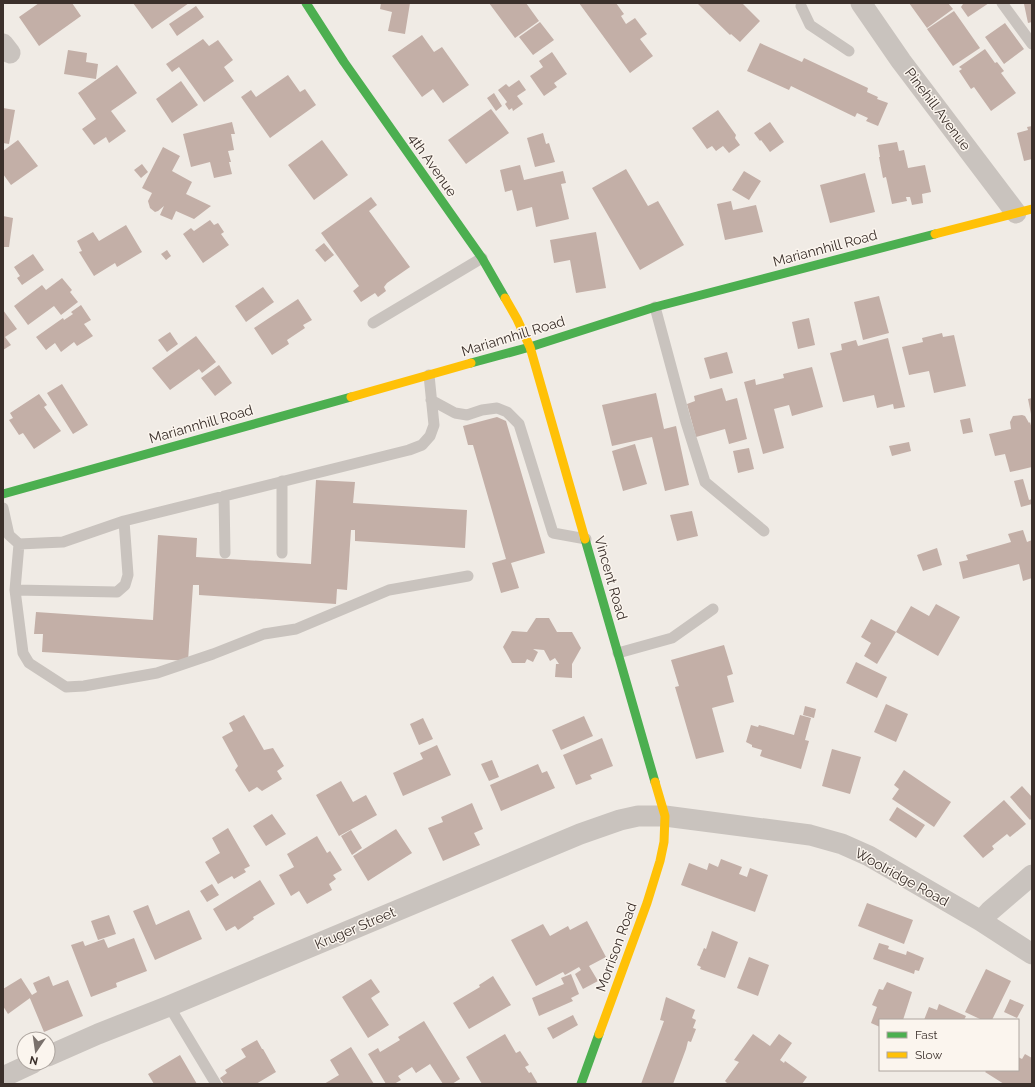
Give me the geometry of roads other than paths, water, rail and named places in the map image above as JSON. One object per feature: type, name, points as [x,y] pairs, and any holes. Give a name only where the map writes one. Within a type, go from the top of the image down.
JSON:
[{"type":"street","name":"4th Avenue","points":[[306,3],[344,62],[482,258],[517,319],[530,347]]},
{"type":"street","name":"Pinehill Avenue","points":[[861,3],[901,61],[1024,211]]},
{"type":"street","name":"Mariannhill Road","points":[[3,494],[530,347],[655,307],[1024,211]]},
{"type":"street","name":"Vincent Road","points":[[530,347],[665,816]]},
{"type":"street","name":"Kruger Street","points":[[56,1052],[580,834],[620,820],[638,816],[665,816]]},
{"type":"street","name":"Woolridge Road","points":[[665,816],[810,835],[842,844],[870,856],[981,921],[1032,954]]},
{"type":"street","name":"Morrison Road","points":[[581,1084],[647,903],[660,861],[664,842],[665,816]]},
{"type":"street","points":[[981,921],[990,911],[1032,875]]},
{"type":"street","points":[[8,1084],[3,1077],[16,1071]]},
{"type":"lane","points":[[1002,3],[1032,44]]},
{"type":"lane","points":[[801,4],[810,25],[849,51]]},
{"type":"lane","points":[[373,323],[482,258]]},
{"type":"lane","points":[[655,307],[704,482],[764,531]]},
{"type":"lane","points":[[3,508],[9,535],[19,544],[63,542],[124,521],[409,450],[422,444],[430,436],[434,425],[429,375]]},
{"type":"lane","points":[[431,400],[455,413],[467,415],[482,410],[497,408],[507,412],[519,424],[553,533],[586,539]]},
{"type":"lane","points":[[282,481],[282,553]]},
{"type":"lane","points":[[224,496],[225,553]]},
{"type":"lane","points":[[15,590],[117,592],[125,585],[128,575],[124,521]]},
{"type":"lane","points":[[19,544],[15,590],[23,653],[29,663],[66,687],[84,686],[157,673],[213,654],[264,634],[296,629],[389,590],[468,576]]},
{"type":"lane","points":[[618,653],[672,638],[713,609]]},
{"type":"lane","points":[[169,1006],[216,1084]]}]
